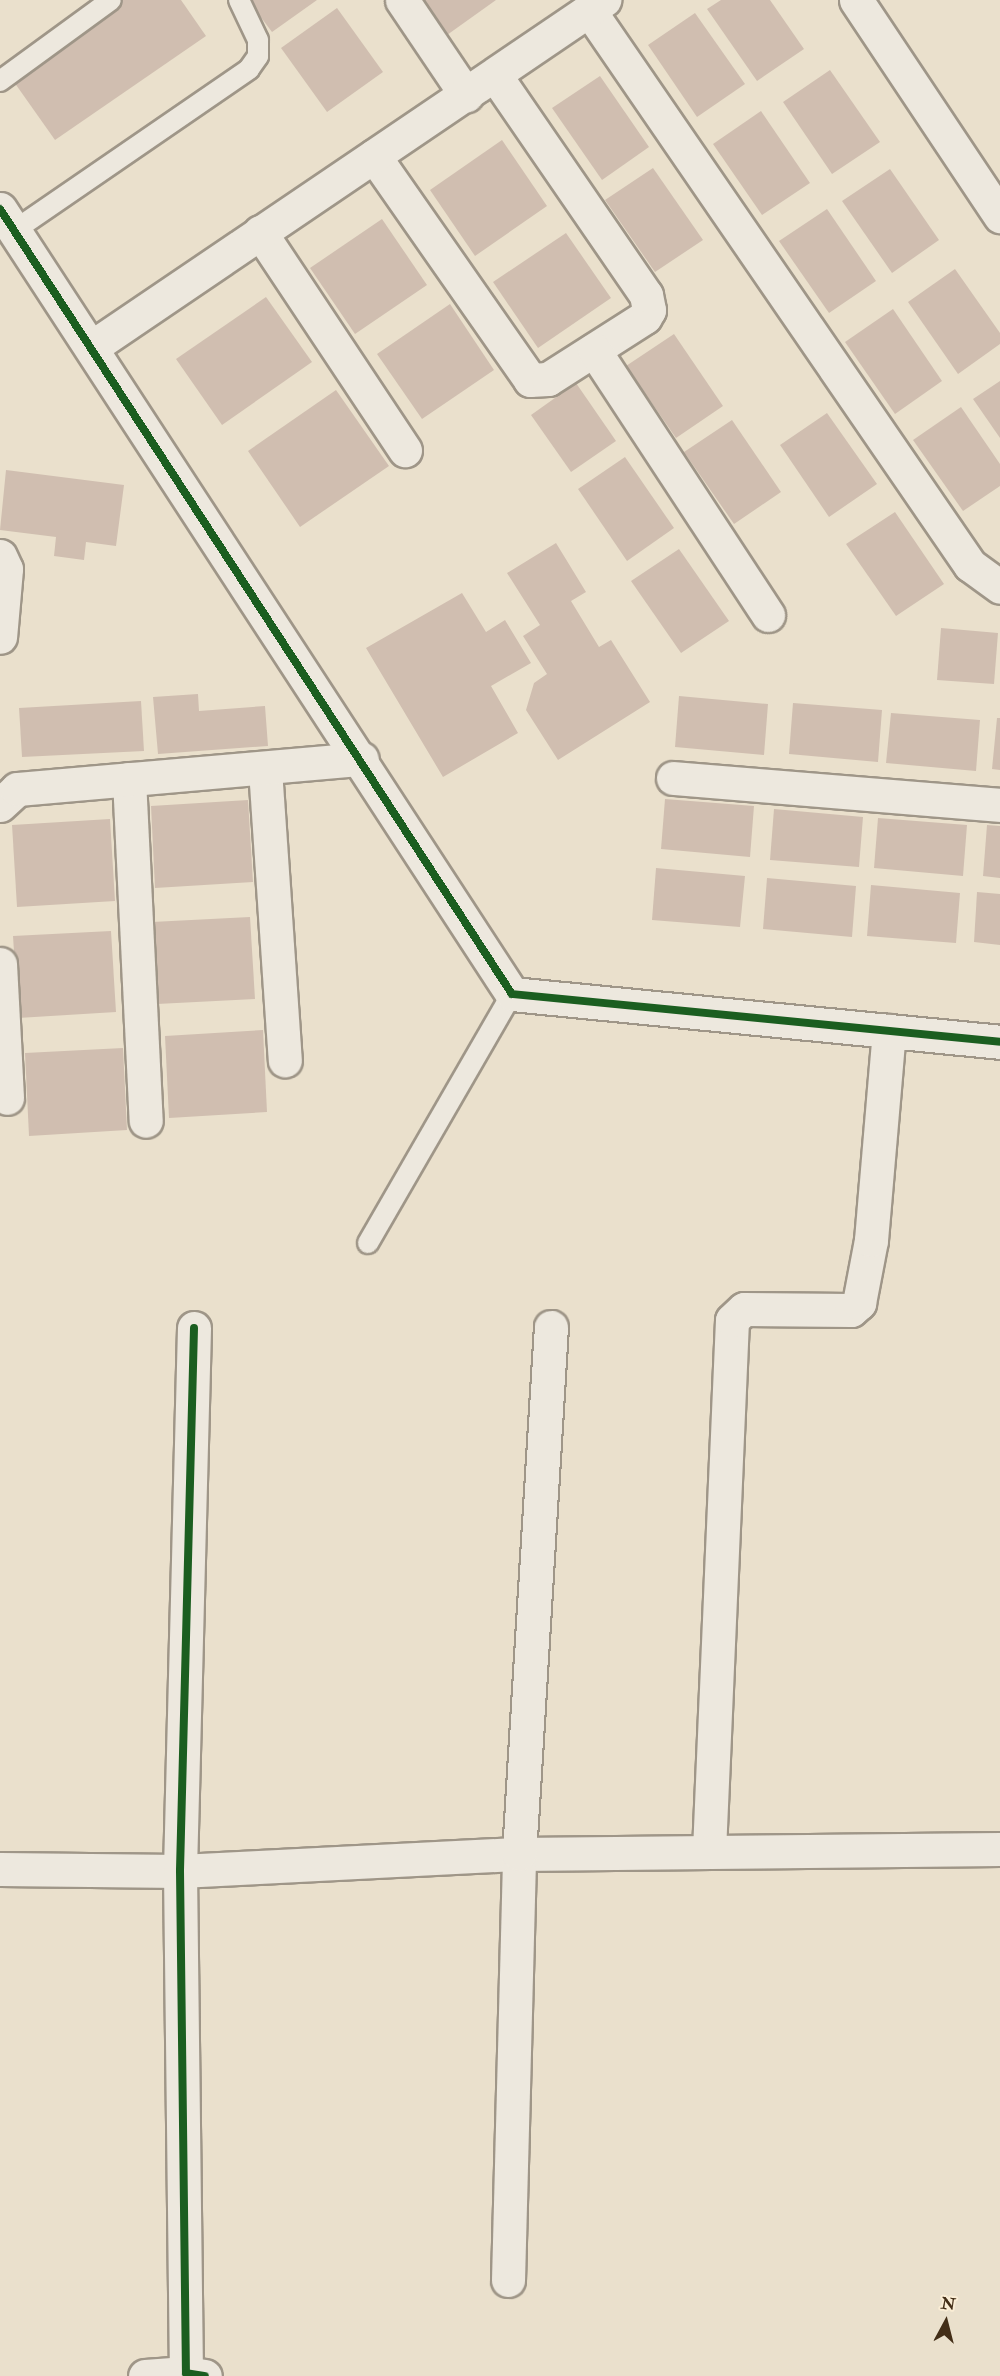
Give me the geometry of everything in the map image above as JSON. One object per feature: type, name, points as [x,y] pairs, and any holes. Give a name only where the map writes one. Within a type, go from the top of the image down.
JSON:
[{"type":"street","points":[[402,0],[466,95]]},
{"type":"street","points":[[856,0],[1000,216]]},
{"type":"street","points":[[92,346],[597,5],[970,565],[1000,586]]},
{"type":"street","points":[[374,156],[522,375],[537,382],[548,379],[645,316],[648,301],[495,75]]},
{"type":"street","points":[[7,219],[362,759],[512,994],[1000,1042]]},
{"type":"street","points":[[260,232],[405,450]]},
{"type":"street","points":[[594,350],[768,615]]},
{"type":"street","points":[[0,555],[6,569],[0,637]]},
{"type":"street","points":[[0,805],[17,789],[265,770],[362,759]]},
{"type":"street","points":[[265,770],[285,1060]]},
{"type":"street","points":[[674,778],[1000,805]]},
{"type":"street","points":[[129,779],[146,1121]]},
{"type":"street","points":[[0,964],[7,1098]]},
{"type":"street","points":[[709,1851],[732,1320],[744,1309],[851,1310],[860,1303],[871,1240],[889,1031]]},
{"type":"street","points":[[508,2280],[519,1854],[551,1327]]},
{"type":"street","points":[[145,2376],[195,2375],[180,1871],[194,1328]]},
{"type":"street","points":[[0,1869],[180,1871],[519,1854],[1000,1849]]},
{"type":"lane","points":[[0,81],[111,0]]},
{"type":"lane","points":[[7,219],[249,69],[258,56],[258,40],[238,0]]},
{"type":"lane","points":[[368,1243],[512,994]]},
{"type":"building","points":[[98,0],[181,0],[206,36],[55,140],[2,65]]},
{"type":"building","points":[[248,0],[317,0],[272,32]]},
{"type":"building","points":[[411,0],[496,0],[440,40]]},
{"type":"building","points":[[721,0],[770,0],[804,49],[757,81],[707,9]]},
{"type":"building","points":[[337,8],[383,72],[327,112],[281,48]]},
{"type":"building","points":[[695,13],[745,84],[697,117],[648,45]]},
{"type":"building","points":[[830,70],[880,142],[832,174],[783,102]]},
{"type":"building","points":[[600,76],[649,147],[602,180],[552,108]]},
{"type":"building","points":[[761,111],[810,183],[762,215],[713,144]]},
{"type":"building","points":[[502,140],[547,206],[475,256],[430,190]]},
{"type":"building","points":[[653,168],[703,240],[655,272],[605,200]]},
{"type":"building","points":[[890,169],[939,240],[892,273],[842,201]]},
{"type":"building","points":[[827,209],[876,281],[829,313],[779,241]]},
{"type":"building","points":[[382,219],[427,285],[355,334],[310,268]]},
{"type":"building","points":[[566,233],[611,298],[538,348],[493,282]]},
{"type":"building","points":[[955,269],[1000,333],[1000,344],[958,374],[908,302]]},
{"type":"building","points":[[266,297],[312,362],[222,425],[176,359]]},
{"type":"building","points":[[450,304],[494,370],[422,419],[377,354]]},
{"type":"building","points":[[893,309],[942,381],[895,414],[845,342]]},
{"type":"building","points":[[674,334],[723,406],[676,438],[626,366]]},
{"type":"building","points":[[1000,381],[1000,438],[973,399]]},
{"type":"building","points":[[576,383],[616,441],[571,472],[531,415]]},
{"type":"building","points":[[336,390],[389,466],[300,527],[248,451]]},
{"type":"building","points":[[961,407],[1000,464],[1000,486],[963,511],[913,440]]},
{"type":"building","points":[[827,413],[877,484],[829,517],[780,445]]},
{"type":"building","points":[[732,420],[781,492],[734,524],[684,452]]},
{"type":"building","points":[[625,457],[674,528],[627,561],[578,489]]},
{"type":"building","points":[[6,470],[124,485],[116,546],[86,542],[84,560],[54,556],[56,537],[0,530]]},
{"type":"building","points":[[895,512],[944,584],[896,616],[846,544]]},
{"type":"building","points":[[556,543],[586,592],[571,601],[599,647],[611,640],[650,702],[558,760],[526,710],[534,683],[547,674],[523,636],[540,625],[507,573]]},
{"type":"building","points":[[679,549],[729,621],[681,653],[631,581]]},
{"type":"building","points":[[462,593],[486,632],[505,620],[531,663],[491,686],[518,733],[443,777],[366,648]]},
{"type":"building","points":[[941,628],[998,633],[994,684],[937,680]]},
{"type":"building","points":[[198,694],[199,711],[265,706],[268,746],[158,754],[153,697]]},
{"type":"building","points":[[679,696],[768,704],[764,755],[675,747]]},
{"type":"building","points":[[141,701],[144,751],[22,757],[19,708]]},
{"type":"building","points":[[793,703],[882,710],[878,762],[789,754]]},
{"type":"building","points":[[891,713],[980,720],[976,771],[886,763]]},
{"type":"building","points":[[997,718],[1000,718],[1000,770],[992,769]]},
{"type":"building","points":[[665,799],[754,806],[750,857],[661,849]]},
{"type":"building","points":[[248,800],[253,882],[155,888],[151,806]]},
{"type":"building","points":[[774,809],[863,817],[859,867],[770,860]]},
{"type":"building","points":[[878,818],[967,825],[963,876],[874,868]]},
{"type":"building","points":[[110,819],[115,901],[17,907],[12,825]]},
{"type":"building","points":[[987,825],[1000,826],[1000,878],[983,876]]},
{"type":"building","points":[[656,868],[745,876],[740,927],[652,920]]},
{"type":"building","points":[[767,878],[856,886],[852,937],[763,929]]},
{"type":"building","points":[[871,885],[960,893],[956,943],[867,936]]},
{"type":"building","points":[[977,892],[1000,894],[1000,945],[974,942]]},
{"type":"building","points":[[250,917],[255,999],[157,1004],[152,922]]},
{"type":"building","points":[[111,931],[116,1012],[18,1018],[13,936]]},
{"type":"building","points":[[263,1030],[267,1112],[169,1118],[165,1036]]},
{"type":"building","points":[[123,1048],[127,1130],[29,1136],[25,1053]]},
{"type":"cycle path","points":[[0,209],[512,994],[1000,1042]]},
{"type":"cycle path","points":[[194,1328],[180,1871],[186,2373],[205,2376]]}]
